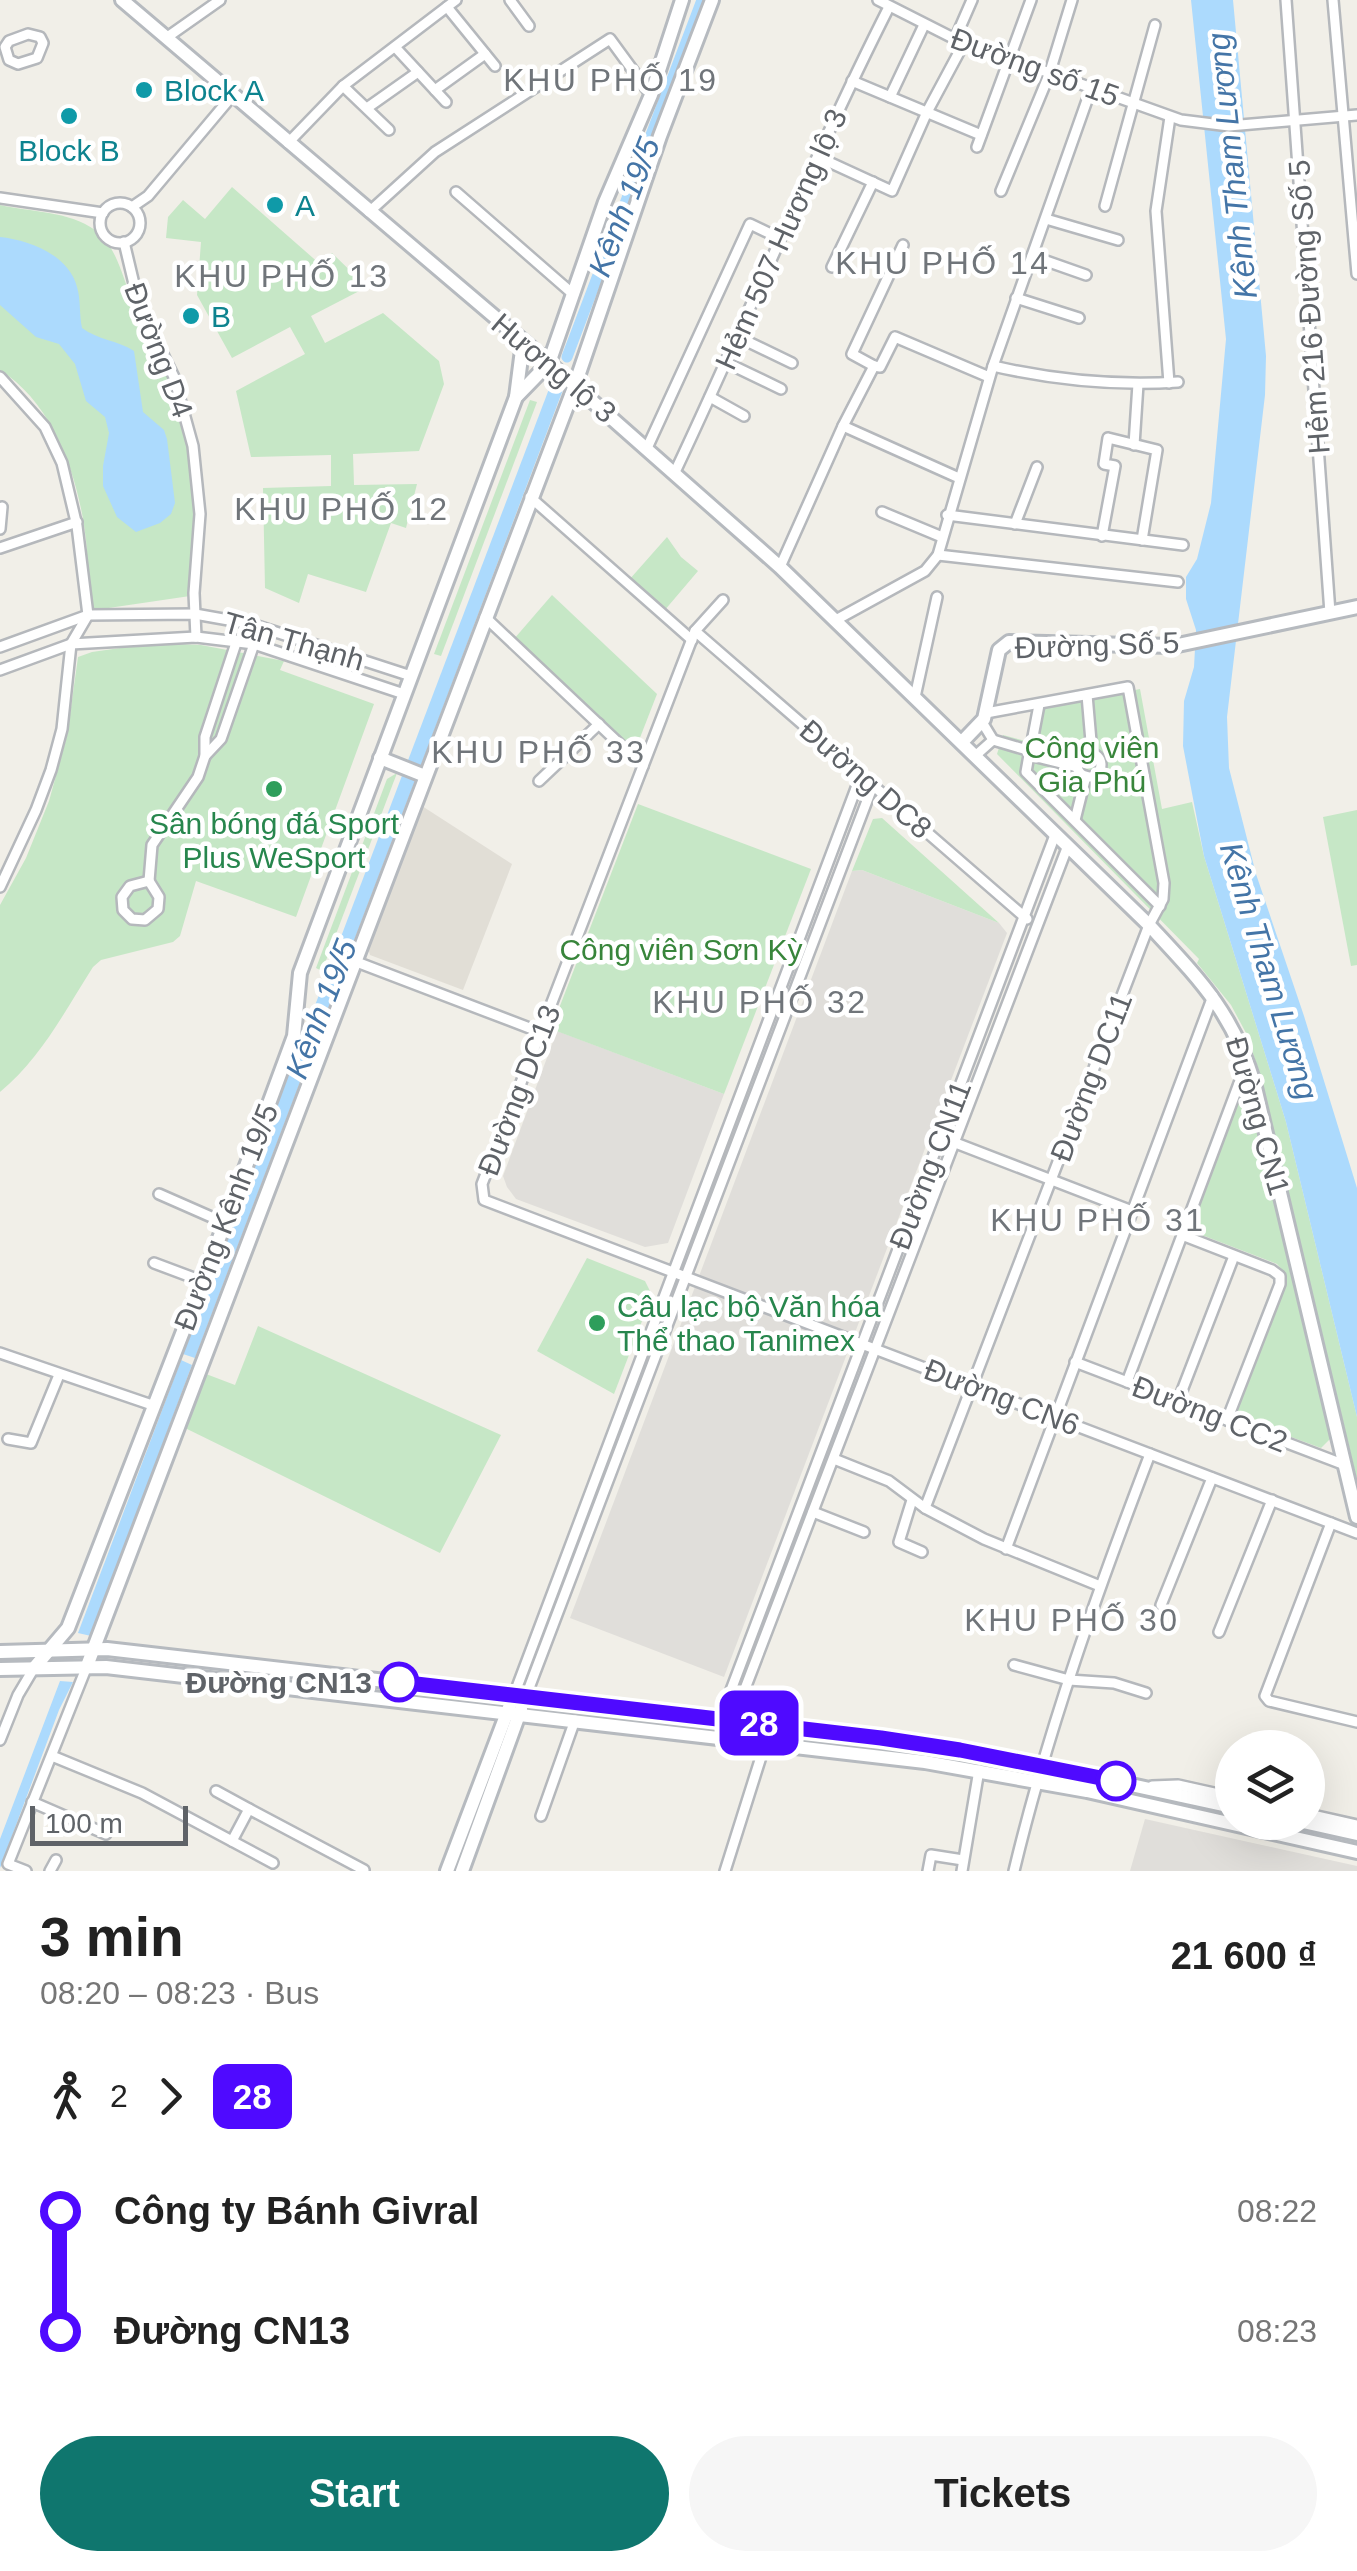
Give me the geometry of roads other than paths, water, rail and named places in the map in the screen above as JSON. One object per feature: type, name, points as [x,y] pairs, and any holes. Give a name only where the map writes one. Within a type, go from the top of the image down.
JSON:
[{"type":"street","name":"Hương lộ 3","points":[[122,0],[647,448],[780,567],[970,750]]},
{"type":"street","points":[[166,38],[220,0]]},
{"type":"street","points":[[510,0],[529,26]]},
{"type":"street","points":[[562,374],[573,294],[605,202],[650,95],[669,81],[682,0]]},
{"type":"street","points":[[562,374],[669,81],[712,0]]},
{"type":"street","name":"Đường số 15","points":[[878,0],[960,41],[1170,117],[1229,126],[1295,120]]},
{"type":"street","points":[[818,157],[892,191],[960,41],[972,0]]},
{"type":"street","points":[[976,147],[1031,0]]},
{"type":"street","points":[[1001,191],[1050,75],[1072,0]]},
{"type":"street","name":"Hẻm 216 Đường Số 5","points":[[1286,0],[1330,613]]},
{"type":"street","points":[[1333,0],[1354,188],[1357,274]]},
{"type":"street","points":[[288,143],[343,86],[451,3],[495,66]]},
{"type":"street","name":"Hẻm 507 Hương lộ 3","points":[[674,472],[889,6]]},
{"type":"street","points":[[890,97],[924,25]]},
{"type":"street","points":[[1105,206],[1155,25]]},
{"type":"street","points":[[369,212],[435,152],[610,38],[650,95]]},
{"type":"street","points":[[395,46],[446,102]]},
{"type":"street","points":[[435,90],[485,54]]},
{"type":"street","points":[[366,108],[418,72]]},
{"type":"street","points":[[852,81],[981,135]]},
{"type":"street","points":[[343,86],[389,130]]},
{"type":"street","points":[[834,621],[925,572],[938,555],[991,371],[1091,89]]},
{"type":"street","points":[[132,207],[140,224],[135,236],[124,242],[111,241],[102,232],[103,213],[113,204],[132,207],[148,196],[232,96]]},
{"type":"street","points":[[1295,120],[1357,114]]},
{"type":"street","points":[[902,244],[852,354],[874,366],[880,367],[895,338],[991,371],[1138,384],[1174,382],[1156,211],[1170,117]]},
{"type":"street","points":[[832,267],[874,182]]},
{"type":"street","points":[[456,192],[573,294]]},
{"type":"street","points":[[0,198],[103,213]]},
{"type":"street","points":[[1046,219],[1118,240]]},
{"type":"street","points":[[647,448],[750,224],[779,238]]},
{"type":"street","name":"Đường D4","points":[[124,242],[138,305],[174,377],[193,446],[200,514],[196,637]]},
{"type":"street","points":[[1032,256],[1086,275]]},
{"type":"street","points":[[1016,298],[1079,318]]},
{"type":"street","points":[[738,336],[792,363]]},
{"type":"street","name":"Đường Kênh 19/5","points":[[0,1740],[34,1668],[68,1628],[155,1406],[187,1360],[202,1281],[294,1036],[300,973],[516,397],[524,342]]},
{"type":"street","points":[[727,362],[782,390]]},
{"type":"street","points":[[780,567],[874,366]]},
{"type":"street","name":"Đường Kênh 19/5","points":[[516,397],[562,374]]},
{"type":"street","name":"Đường Kênh 19/5","points":[[87,1666],[187,1360],[354,961],[416,772],[485,618],[530,497],[562,374]]},
{"type":"street","points":[[0,377],[46,427],[62,463],[76,522],[88,615],[71,644],[62,729],[51,770],[0,887]]},
{"type":"street","points":[[1134,445],[1138,384]]},
{"type":"street","points":[[710,398],[744,416]]},
{"type":"street","points":[[843,426],[959,478]]},
{"type":"street","points":[[1102,536],[1115,466],[1104,464],[1108,438],[1157,450],[1142,540]]},
{"type":"street","points":[[1015,524],[1037,467]]},
{"type":"street","name":"Đường DC8","points":[[530,497],[1036,927]]},
{"type":"street","points":[[0,529],[2,507]]},
{"type":"street","points":[[882,512],[942,537]]},
{"type":"street","points":[[948,515],[1183,545]]},
{"type":"street","points":[[0,548],[76,522]]},
{"type":"street","points":[[938,555],[1178,582]]},
{"type":"street","points":[[915,697],[937,597]]},
{"type":"street","name":"Đường DC13","points":[[481,1195],[694,635],[722,600]]},
{"type":"street","name":"Đường Số 5","points":[[984,718],[999,650],[1010,642],[1173,646],[1357,607]]},
{"type":"street","name":"Tân Thạnh","points":[[0,647],[88,615],[195,614],[251,624],[411,676]]},
{"type":"street","points":[[485,618],[643,766]]},
{"type":"street","name":"Tân Thạnh","points":[[0,670],[71,644],[196,637],[254,644],[404,694]]},
{"type":"street","points":[[205,756],[204,736],[237,640]]},
{"type":"street","points":[[149,882],[130,886],[122,896],[123,910],[132,919],[145,920],[158,908],[159,897],[149,882],[152,845],[189,793],[205,756],[221,739],[254,644]]},
{"type":"street","points":[[984,718],[1128,687],[1164,883],[1160,906]]},
{"type":"street","points":[[1087,695],[1092,754]]},
{"type":"street","points":[[1039,705],[1026,772],[1160,906]]},
{"type":"street","points":[[984,718],[993,740]]},
{"type":"street","points":[[970,750],[984,718]]},
{"type":"street","points":[[540,781],[599,724]]},
{"type":"street","points":[[970,750],[993,740],[1078,763],[1086,776],[1074,820]]},
{"type":"street","name":"Đường CN1","points":[[970,750],[1149,925],[1213,996],[1231,1024],[1247,1062],[1297,1256],[1357,1517]]},
{"type":"street","points":[[1078,763],[1084,754],[1098,758],[1100,767],[1095,775],[1086,776]]},
{"type":"street","points":[[380,758],[416,772]]},
{"type":"street","points":[[520,1696],[578,1522],[861,775]]},
{"type":"street","points":[[447,1871],[590,1526],[873,785]]},
{"type":"street","name":"Đường CN11","points":[[727,1720],[862,1344],[1055,835]]},
{"type":"street","name":"Đường CN11","points":[[727,1720],[814,1512],[1067,848]]},
{"type":"street","name":"Đường DC11","points":[[924,1508],[1149,925],[1160,906]]},
{"type":"street","points":[[354,961],[540,1032]]},
{"type":"street","points":[[1006,1549],[1213,996]]},
{"type":"street","points":[[1127,1382],[1247,1062]]},
{"type":"street","points":[[941,1137],[1132,1211]]},
{"type":"street","points":[[159,1194],[225,1223]]},
{"type":"street","name":"Đường CN6","points":[[481,1195],[488,1203],[1357,1533]]},
{"type":"street","points":[[1182,1236],[1272,1270],[1280,1280],[1227,1420]]},
{"type":"street","points":[[1178,1402],[1234,1256]]},
{"type":"street","points":[[154,1263],[202,1281]]},
{"type":"street","points":[[0,1353],[155,1406]]},
{"type":"street","name":"Đường CC2","points":[[1075,1362],[1345,1465]]},
{"type":"street","points":[[8,1439],[31,1443],[59,1375]]},
{"type":"street","points":[[1014,1871],[1036,1782],[1100,1586],[1150,1454]]},
{"type":"street","points":[[834,1459],[890,1481],[924,1508],[1006,1549],[1100,1586]]},
{"type":"street","points":[[1161,1605],[1212,1478]]},
{"type":"street","points":[[912,1500],[899,1542],[922,1552]]},
{"type":"street","points":[[1219,1632],[1272,1500]]},
{"type":"street","points":[[814,1512],[864,1532]]},
{"type":"street","points":[[578,1522],[590,1526]]},
{"type":"street","points":[[1331,1523],[1265,1696],[1270,1702],[1357,1722]]},
{"type":"street","points":[[0,1652],[93,1649],[897,1741],[1042,1766],[1215,1803]]},
{"type":"street","points":[[1014,1664],[1070,1680],[1146,1692]]},
{"type":"street","points":[[26,1871],[8,1864],[87,1666]]},
{"type":"street","points":[[0,1669],[87,1666],[766,1741],[979,1770],[1357,1852]]},
{"type":"street","points":[[462,1871],[514,1712]]},
{"type":"street","points":[[540,1816],[575,1720]]},
{"type":"street","points":[[725,1871],[766,1741]]},
{"type":"street","points":[[52,1756],[142,1793],[273,1862]]},
{"type":"street","points":[[928,1871],[931,1855],[963,1865],[979,1770]]},
{"type":"street","points":[[1143,1787],[1178,1784],[1215,1793]]},
{"type":"street","points":[[216,1791],[364,1870]]},
{"type":"street","points":[[32,1802],[106,1834]]},
{"type":"street","points":[[232,1841],[249,1809]]},
{"type":"street","points":[[1325,1818],[1357,1825]]},
{"type":"street","points":[[1325,1827],[1357,1834]]},
{"type":"street","points":[[50,1871],[56,1860]]},
{"type":"water","name":"Kênh Tham Lương","points":[[1191,0],[1233,0],[1266,356],[1265,395],[1227,717],[1229,768],[1256,874],[1357,1188],[1357,1417],[1286,1122],[1204,856],[1183,746],[1184,701],[1194,667],[1196,630],[1186,599],[1186,577],[1197,559],[1211,503],[1226,339]]},
{"type":"water","points":[[0,237],[35,246],[57,258],[77,287],[82,328],[134,351],[143,412],[164,430],[167,439],[175,503],[171,514],[160,523],[136,532],[117,517],[103,486],[109,433],[105,417],[86,401],[75,364],[59,344],[36,337],[0,305]]},
{"type":"water","points":[[552,381],[564,387],[420,768],[407,763]]},
{"type":"water","points":[[403,773],[416,778],[195,1358],[183,1354]]},
{"type":"water","points":[[181,1360],[192,1365],[91,1636],[78,1633]]},
{"type":"water","points":[[60,1681],[73,1682],[0,1868],[0,1839]]},
{"type":"waterway","name":"Kênh 19/5","points":[[567,357],[702,0]]},
{"type":"place","name":"Block A","points":[[144,90]]},
{"type":"place","name":"Block B","points":[[69,116]]},
{"type":"place","name":"A","points":[[275,205]]},
{"type":"place","name":"B","points":[[191,316]]},
{"type":"place","name":"Sân bóng đá Sport Plus WeSport","points":[[274,789]]},
{"type":"place","name":"Câu lạc bộ Văn hóa Thể thao Tanimex","points":[[597,1323]]},
{"type":"place","name":"Đường CN13","points":[[399,1682]]},
{"type":"district","name":"KHU PHỐ 19","points":[[611,80]]},
{"type":"district","name":"KHU PHỐ 14","points":[[943,263]]},
{"type":"district","name":"KHU PHỐ 13","points":[[282,276]]},
{"type":"district","name":"KHU PHỐ 12","points":[[342,509]]},
{"type":"district","name":"KHU PHỐ 33","points":[[539,752]]},
{"type":"district","name":"KHU PHỐ 32","points":[[760,1002]]},
{"type":"district","name":"KHU PHỐ 31","points":[[1098,1220]]},
{"type":"district","name":"KHU PHỐ 30","points":[[1072,1620]]},
{"type":"park label","name":"Công viên Gia Phú","points":[[1092,764]]},
{"type":"park label","name":"Công viên Sơn Kỳ","points":[[681,949]]}]
